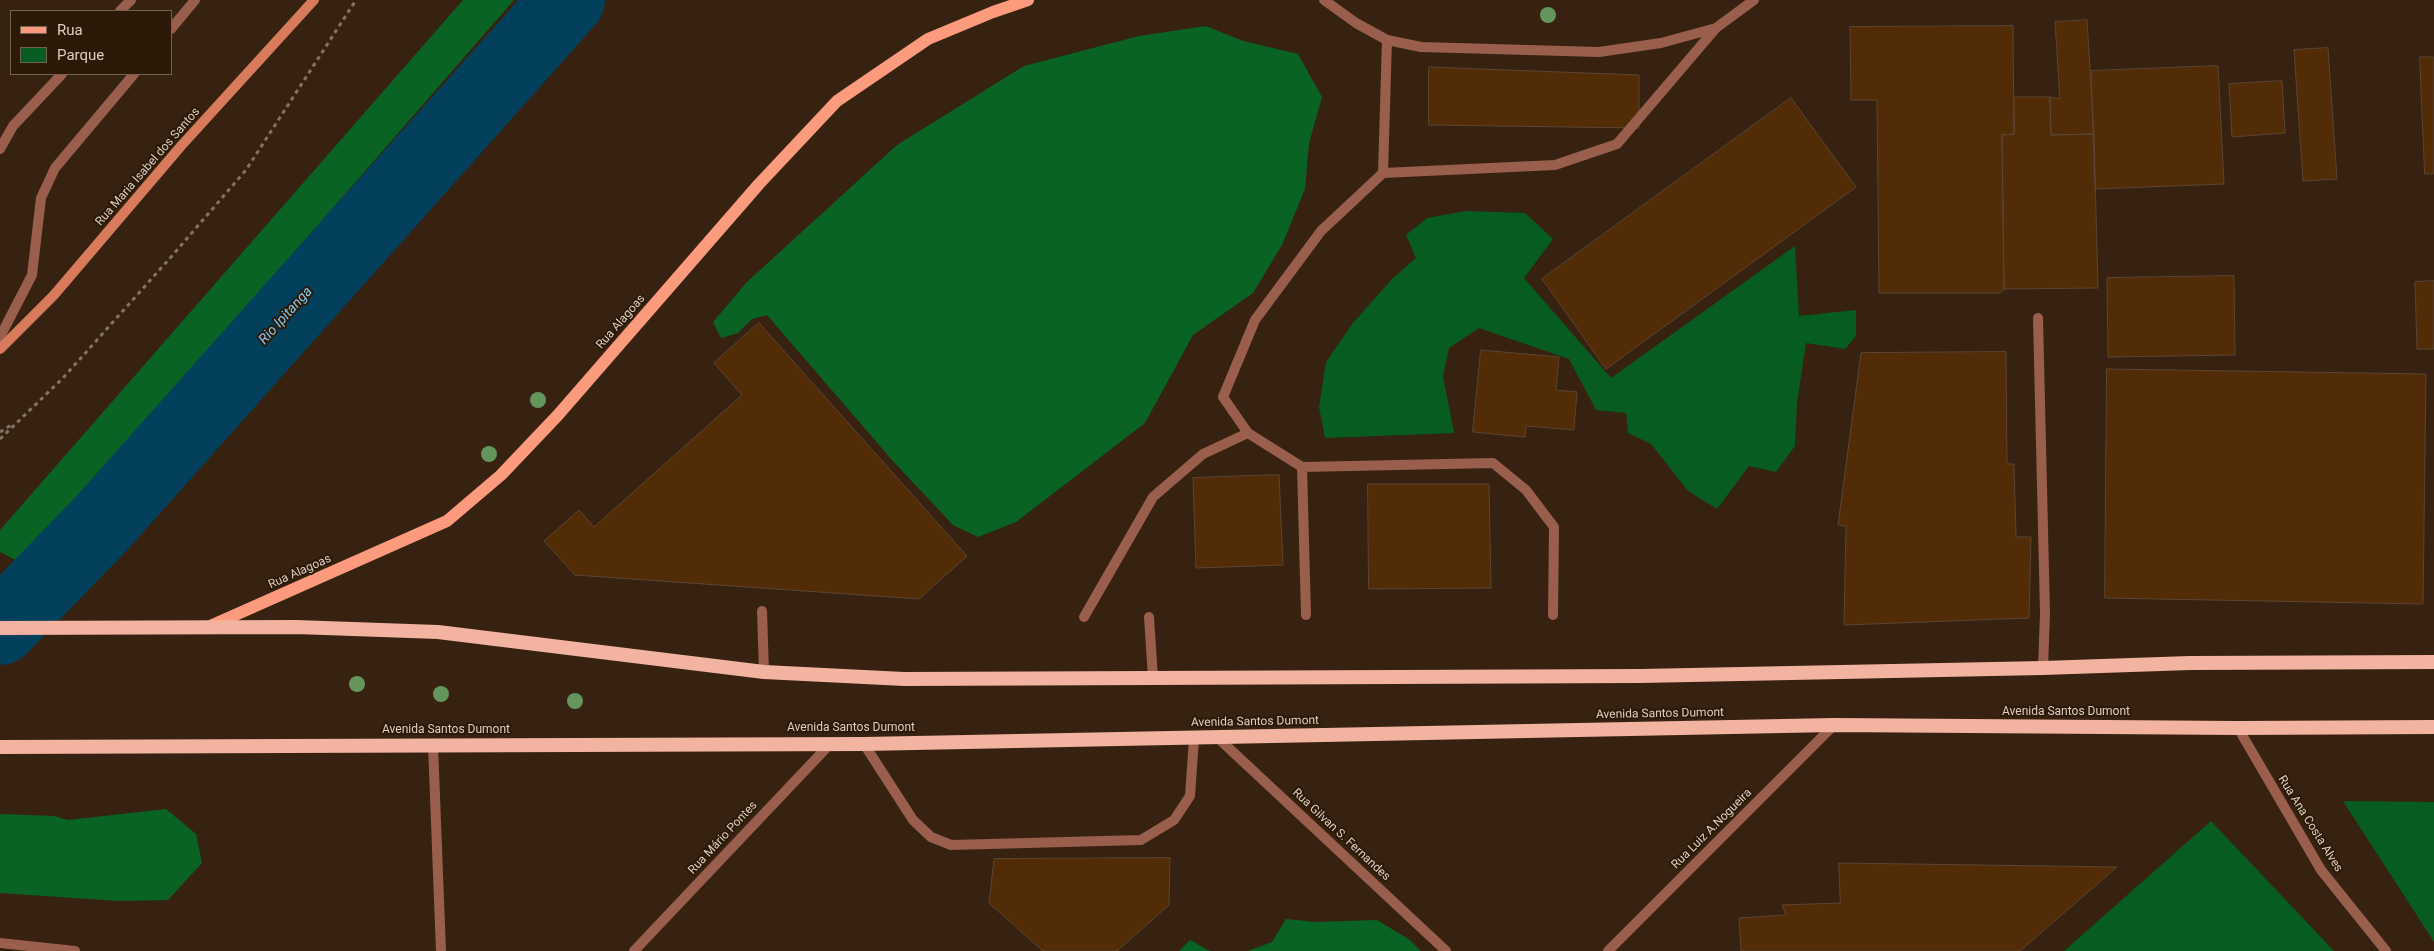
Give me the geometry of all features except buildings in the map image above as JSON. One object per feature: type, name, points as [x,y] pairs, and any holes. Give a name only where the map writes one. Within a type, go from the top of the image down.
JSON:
[{"type":"highway","points":[[0,628],[98,626],[296,627],[438,632],[764,672],[904,679],[1640,676],[2043,668],[2190,663],[2434,662]]},
{"type":"highway","name":"Avenida Santos Dumont","points":[[0,747],[864,744],[1834,725],[2238,728],[2434,727]]},
{"type":"main road","name":"Rua Maria Isabel dos Santos","points":[[0,349],[54,295],[181,146],[314,0]]},
{"type":"main road","name":"Rua Alagoas","points":[[208,627],[447,521],[501,475],[558,416],[759,184],[837,101],[928,39],[1028,0]]},
{"type":"street","points":[[121,10],[131,0]]},
{"type":"street","points":[[172,28],[195,0]]},
{"type":"street","points":[[1324,0],[1387,40],[1421,47],[1599,52],[1661,42],[1716,28]]},
{"type":"street","points":[[1553,614],[1554,527],[1526,490],[1493,463],[1302,467],[1248,433],[1223,397],[1255,320],[1321,231],[1383,173],[1555,165],[1617,144],[1716,28],[1754,0]]},
{"type":"street","points":[[1383,173],[1387,40]]},
{"type":"street","points":[[0,149],[13,126],[61,75]]},
{"type":"street","points":[[0,337],[32,275],[41,198],[55,168],[133,75]]},
{"type":"street","points":[[2038,318],[2044,613],[2043,668]]},
{"type":"street","points":[[1084,617],[1153,497],[1204,454],[1248,433]]},
{"type":"street","points":[[1302,467],[1306,616]]},
{"type":"street","points":[[762,611],[764,672]]},
{"type":"street","points":[[1149,617],[1153,678]]},
{"type":"street","name":"Rua Luiz A.Nogueira","points":[[1608,951],[1834,725]]},
{"type":"street","name":"Rua Ana Costa Alves","points":[[2238,728],[2321,870],[2386,951]]},
{"type":"street","name":"Rua Gilvan S. Fernandes","points":[[1218,738],[1446,951]]},
{"type":"street","points":[[864,744],[913,820],[931,837],[951,845],[1141,840],[1174,820],[1190,796],[1194,739]]},
{"type":"street","name":"Rua Mário Pontes","points":[[634,951],[831,743]]},
{"type":"street","points":[[433,745],[441,951]]},
{"type":"street","points":[[0,943],[75,951]]},
{"type":"path","points":[[0,439],[76,364],[246,170],[356,0]]},
{"type":"path","points":[[0,432],[19,420]]},
{"type":"green space","points":[[463,0],[514,0],[23,564],[0,552],[0,530]]},
{"type":"green space","points":[[1206,26],[1243,41],[1298,54],[1322,97],[1309,143],[1305,189],[1282,245],[1253,293],[1193,335],[1145,423],[1016,522],[978,537],[953,525],[892,460],[767,315],[752,319],[738,333],[721,338],[713,322],[747,282],[897,145],[1024,66],[1139,36]]},
{"type":"green space","points":[[1466,211],[1525,213],[1553,239],[1524,278],[1611,378],[1795,246],[1799,316],[1856,310],[1856,336],[1845,349],[1806,343],[1797,403],[1795,446],[1776,472],[1749,466],[1717,509],[1688,491],[1651,444],[1628,433],[1626,413],[1596,410],[1569,359],[1479,328],[1449,348],[1443,376],[1454,433],[1325,438],[1319,407],[1326,362],[1353,323],[1392,279],[1416,258],[1406,235],[1427,218]]},
{"type":"green space","points":[[2343,801],[2434,802],[2434,942]]},
{"type":"green space","points":[[166,809],[196,834],[202,863],[168,900],[119,901],[0,893],[0,814],[54,816],[68,820]]},
{"type":"green space","points":[[2211,821],[2334,951],[2064,951]]},
{"type":"green space","points":[[1286,919],[1316,922],[1377,920],[1410,940],[1421,951],[1248,951],[1272,942]]},
{"type":"green space","points":[[1190,940],[1210,951],[1179,951]]},
{"type":"waterway","name":"Rio Ipitanga","points":[[0,628],[101,524],[568,0]]}]
